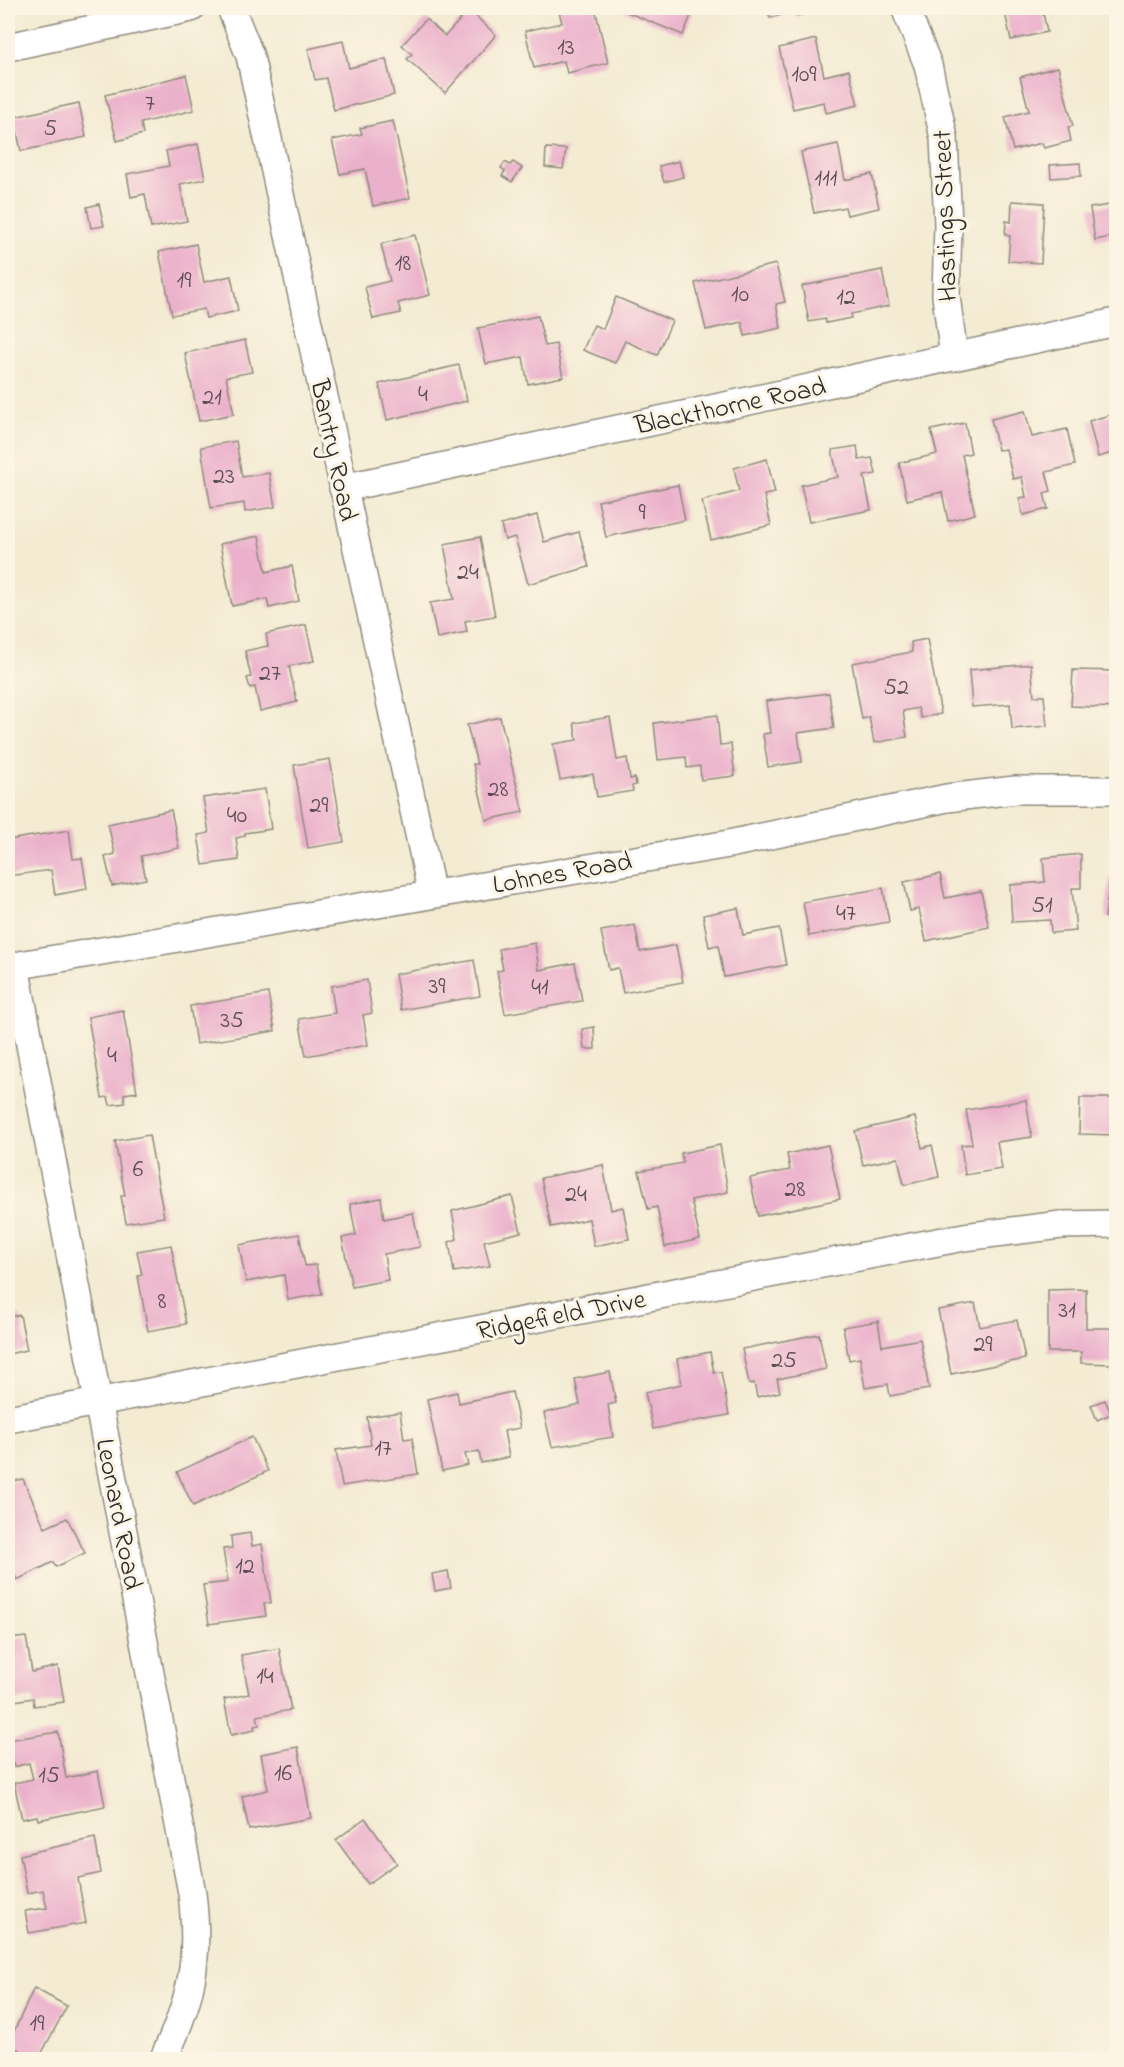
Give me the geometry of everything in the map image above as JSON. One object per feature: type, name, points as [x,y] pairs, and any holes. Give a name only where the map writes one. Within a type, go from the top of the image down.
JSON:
[{"type":"street","points":[[8,47],[191,8]]},
{"type":"street","name":"Bantry Road","points":[[231,8],[250,56],[432,894]]},
{"type":"street","name":"Hastings Street","points":[[905,8],[928,65],[944,138],[948,225],[946,296],[954,357]]},
{"type":"street","name":"Blackthorne Road","points":[[343,489],[1116,322]]},
{"type":"street","name":"Lohnes Road","points":[[11,967],[729,844],[947,798],[1016,790],[1116,790]]},
{"type":"street","name":"Leonard Road","points":[[11,967],[99,1402],[196,1927],[196,1960],[190,1993],[163,2060]]},
{"type":"street","name":"Ridgefield Drive","points":[[8,1419],[964,1236],[1061,1225],[1116,1224]]},
{"type":"building","points":[[558,8],[595,8],[608,63],[567,73],[564,61],[534,68],[525,31],[562,23]]},
{"type":"building","points":[[626,8],[694,8],[683,35],[624,11]]},
{"type":"building","points":[[767,8],[823,8],[796,16],[795,11],[770,18]]},
{"type":"building","points":[[1004,8],[1042,8],[1047,32],[1011,40]]},
{"type":"building","points":[[469,10],[496,35],[445,93],[407,59],[412,54],[402,45],[426,19],[445,36]]},
{"type":"building","points":[[816,39],[824,76],[849,70],[858,105],[826,113],[824,102],[793,109],[779,48]]},
{"type":"building","points":[[343,41],[349,68],[386,59],[394,95],[334,110],[326,78],[315,80],[308,49]]},
{"type":"building","points":[[1058,67],[1073,126],[1068,127],[1071,141],[1044,148],[1042,143],[1013,150],[1005,117],[1029,111],[1020,77]]},
{"type":"building","points":[[186,75],[194,110],[141,123],[143,134],[117,141],[105,95]]},
{"type":"building","points":[[79,103],[86,137],[21,151],[14,117]]},
{"type":"building","points":[[393,121],[410,198],[373,206],[365,169],[340,174],[332,140],[362,134],[360,128]]},
{"type":"building","points":[[198,144],[205,179],[180,184],[187,221],[151,228],[145,194],[131,197],[127,174],[169,166],[166,151]]},
{"type":"building","points":[[838,144],[845,180],[872,174],[879,208],[847,215],[845,207],[814,213],[801,152]]},
{"type":"building","points":[[546,148],[566,149],[563,169],[545,167]]},
{"type":"building","points":[[679,161],[683,177],[664,182],[659,166]]},
{"type":"building","points":[[505,162],[510,165],[513,162],[522,168],[512,182],[502,176],[505,171],[501,168]]},
{"type":"building","points":[[1080,163],[1081,176],[1051,178],[1050,165]]},
{"type":"building","points":[[1012,201],[1044,203],[1041,263],[1008,261],[1010,236],[1005,235],[1006,221],[1011,222]]},
{"type":"building","points":[[99,204],[104,226],[91,228],[87,207]]},
{"type":"building","points":[[1116,204],[1116,236],[1095,240],[1090,208]]},
{"type":"building","points":[[415,235],[430,295],[398,303],[401,313],[373,319],[365,287],[390,281],[381,244]]},
{"type":"building","points":[[196,244],[204,282],[231,276],[238,311],[206,318],[204,309],[172,315],[159,252]]},
{"type":"building","points":[[776,264],[785,302],[776,304],[781,328],[745,336],[742,322],[706,330],[695,283]]},
{"type":"building","points":[[882,270],[889,306],[851,314],[851,318],[826,323],[825,319],[809,322],[802,286]]},
{"type":"building","points":[[616,297],[672,321],[657,355],[625,341],[615,363],[583,350],[594,325],[603,329]]},
{"type":"building","points":[[538,316],[545,346],[556,344],[563,377],[528,384],[523,357],[486,364],[478,328]]},
{"type":"building","points":[[245,340],[252,372],[226,377],[234,414],[199,421],[185,353]]},
{"type":"building","points":[[459,365],[467,401],[387,420],[379,384]]},
{"type":"building","points":[[1025,411],[1032,437],[1067,429],[1075,465],[1046,472],[1051,491],[1044,493],[1048,509],[1023,515],[1019,498],[1026,497],[1022,477],[1013,479],[1006,449],[998,450],[991,419]]},
{"type":"building","points":[[1116,413],[1116,452],[1098,457],[1089,421]]},
{"type":"building","points":[[965,423],[971,453],[962,455],[975,514],[948,521],[942,492],[907,500],[899,463],[937,454],[931,430]]},
{"type":"building","points":[[236,441],[242,477],[269,473],[275,507],[245,512],[244,503],[211,508],[201,447]]},
{"type":"building","points":[[857,446],[859,460],[872,458],[876,474],[864,476],[871,510],[809,522],[801,485],[838,477],[832,450]]},
{"type":"building","points":[[767,459],[775,493],[764,495],[771,525],[711,540],[702,501],[739,491],[734,468]]},
{"type":"building","points":[[678,485],[685,520],[606,537],[598,501]]},
{"type":"building","points":[[537,515],[544,542],[579,532],[589,567],[528,584],[515,537],[505,540],[501,525]]},
{"type":"building","points":[[259,536],[266,572],[292,566],[299,601],[269,608],[267,599],[232,606],[220,544]]},
{"type":"building","points":[[480,537],[495,616],[465,621],[467,632],[437,638],[430,603],[454,599],[444,544]]},
{"type":"building","points":[[306,625],[314,661],[289,666],[297,702],[260,711],[255,687],[250,688],[247,678],[251,677],[245,651],[268,646],[266,634]]},
{"type":"building","points":[[927,639],[941,714],[921,718],[918,708],[903,711],[907,737],[874,743],[869,717],[862,719],[852,663],[912,652],[911,642]]},
{"type":"building","points":[[1031,664],[1034,696],[1044,696],[1047,726],[1012,729],[1010,704],[972,707],[969,670]]},
{"type":"building","points":[[1073,670],[1116,671],[1116,708],[1071,706]]},
{"type":"building","points":[[829,693],[834,728],[798,733],[802,762],[768,767],[763,734],[770,733],[766,701]]},
{"type":"building","points":[[717,715],[720,745],[731,744],[735,776],[701,780],[700,766],[687,768],[686,757],[658,760],[654,723]]},
{"type":"building","points":[[500,717],[523,812],[486,820],[473,764],[477,764],[467,725]]},
{"type":"building","points":[[610,717],[617,760],[627,758],[630,779],[635,778],[636,785],[632,786],[633,791],[597,797],[593,774],[560,780],[553,744],[577,740],[574,723]]},
{"type":"building","points":[[330,759],[344,842],[308,848],[294,765]]},
{"type":"building","points":[[265,789],[271,829],[245,833],[245,836],[236,838],[239,860],[203,865],[198,835],[209,833],[203,798]]},
{"type":"building","points":[[171,810],[179,848],[141,856],[146,879],[112,886],[105,857],[115,854],[108,824]]},
{"type":"building","points":[[69,830],[73,859],[82,858],[87,889],[55,895],[51,870],[8,876],[8,840]]},
{"type":"building","points":[[1081,854],[1081,888],[1072,888],[1076,931],[1051,933],[1050,920],[1012,922],[1010,885],[1045,882],[1043,858]]},
{"type":"building","points":[[940,874],[945,898],[981,891],[989,927],[926,941],[919,909],[910,911],[904,882]]},
{"type":"building","points":[[1110,879],[1116,880],[1116,919],[1105,917]]},
{"type":"building","points":[[883,888],[889,922],[809,936],[803,902]]},
{"type":"building","points":[[738,908],[743,935],[779,928],[786,965],[724,977],[718,945],[709,947],[703,915]]},
{"type":"building","points":[[635,925],[640,952],[676,945],[683,982],[623,993],[618,968],[609,970],[601,931]]},
{"type":"building","points":[[535,943],[539,970],[575,963],[582,1001],[505,1014],[497,971],[503,970],[499,949]]},
{"type":"building","points":[[474,960],[480,996],[401,1010],[395,974]]},
{"type":"building","points":[[367,980],[372,1013],[363,1015],[368,1045],[306,1056],[299,1019],[335,1013],[331,986]]},
{"type":"building","points":[[268,993],[275,1031],[196,1044],[190,1006]]},
{"type":"building","points":[[123,1010],[137,1092],[124,1094],[125,1103],[110,1105],[108,1097],[102,1098],[88,1017]]},
{"type":"building","points":[[594,1027],[595,1049],[584,1049],[582,1029]]},
{"type":"building","points":[[1080,1098],[1116,1098],[1116,1135],[1079,1134]]},
{"type":"building","points":[[1026,1100],[1032,1137],[997,1142],[1002,1169],[965,1175],[961,1145],[972,1144],[966,1110]]},
{"type":"building","points":[[915,1117],[922,1148],[932,1145],[939,1177],[904,1185],[898,1158],[863,1165],[855,1131]]},
{"type":"building","points":[[149,1135],[164,1217],[126,1223],[121,1196],[125,1196],[115,1141]]},
{"type":"building","points":[[720,1145],[728,1192],[691,1200],[700,1239],[665,1247],[657,1207],[648,1209],[639,1171],[683,1163],[681,1153]]},
{"type":"building","points":[[828,1145],[840,1199],[758,1216],[750,1178],[790,1170],[787,1154]]},
{"type":"building","points":[[603,1165],[611,1210],[623,1207],[629,1239],[594,1246],[589,1219],[551,1227],[541,1178]]},
{"type":"building","points":[[512,1196],[521,1232],[484,1241],[490,1266],[454,1272],[449,1242],[457,1239],[452,1211]]},
{"type":"building","points":[[381,1198],[384,1219],[413,1213],[420,1247],[384,1254],[388,1280],[352,1287],[342,1238],[356,1235],[350,1204]]},
{"type":"building","points":[[299,1234],[305,1266],[316,1265],[322,1294],[288,1300],[284,1275],[246,1282],[239,1245]]},
{"type":"building","points":[[171,1245],[186,1324],[148,1331],[138,1276],[142,1275],[137,1251]]},
{"type":"building","points":[[1086,1289],[1086,1328],[1112,1328],[1113,1364],[1081,1363],[1081,1352],[1048,1352],[1048,1290]]},
{"type":"building","points":[[975,1303],[980,1327],[1017,1320],[1025,1359],[951,1374],[938,1310]]},
{"type":"building","points":[[20,1315],[27,1350],[8,1354],[8,1317]]},
{"type":"building","points":[[878,1321],[882,1346],[920,1339],[929,1389],[890,1396],[888,1384],[865,1388],[860,1358],[849,1360],[843,1327]]},
{"type":"building","points":[[819,1334],[826,1369],[777,1379],[780,1392],[757,1397],[754,1383],[749,1384],[742,1349]]},
{"type":"building","points":[[710,1352],[714,1373],[721,1372],[729,1415],[653,1429],[645,1392],[682,1384],[677,1359]]},
{"type":"building","points":[[610,1372],[616,1403],[608,1405],[613,1437],[552,1447],[544,1413],[580,1405],[575,1379]]},
{"type":"building","points":[[457,1392],[459,1403],[512,1392],[520,1428],[504,1431],[509,1457],[481,1463],[479,1451],[465,1454],[468,1465],[442,1471],[427,1399]]},
{"type":"building","points":[[1105,1400],[1111,1414],[1097,1420],[1091,1405]]},
{"type":"building","points":[[400,1412],[404,1439],[412,1438],[418,1474],[342,1486],[336,1450],[371,1445],[367,1417]]},
{"type":"building","points":[[252,1437],[268,1471],[193,1506],[177,1472]]},
{"type":"building","points":[[23,1479],[45,1528],[67,1518],[85,1553],[56,1567],[53,1562],[17,1580],[8,1560],[8,1548],[13,1545],[8,1533],[8,1482]]},
{"type":"building","points":[[250,1533],[252,1546],[262,1544],[271,1603],[264,1603],[266,1616],[209,1624],[203,1585],[228,1582],[223,1549],[232,1548],[231,1536]]},
{"type":"building","points":[[448,1571],[451,1588],[435,1591],[432,1574]]},
{"type":"building","points":[[26,1637],[32,1672],[58,1666],[64,1702],[34,1706],[33,1698],[8,1702],[8,1639]]},
{"type":"building","points":[[279,1648],[291,1710],[257,1716],[259,1725],[254,1726],[255,1730],[231,1735],[224,1699],[249,1694],[241,1655]]},
{"type":"building","points":[[58,1732],[66,1778],[98,1771],[105,1806],[38,1820],[37,1816],[22,1819],[14,1783],[33,1779],[29,1763],[14,1767],[8,1740]]},
{"type":"building","points":[[298,1747],[311,1818],[249,1830],[242,1796],[268,1790],[261,1754]]},
{"type":"building","points":[[365,1818],[397,1863],[368,1884],[336,1840]]},
{"type":"building","points":[[95,1838],[101,1873],[78,1878],[86,1923],[29,1933],[25,1911],[47,1908],[43,1890],[27,1893],[20,1855]]},
{"type":"building","points":[[34,1988],[67,2006],[38,2060],[8,2044]]}]
